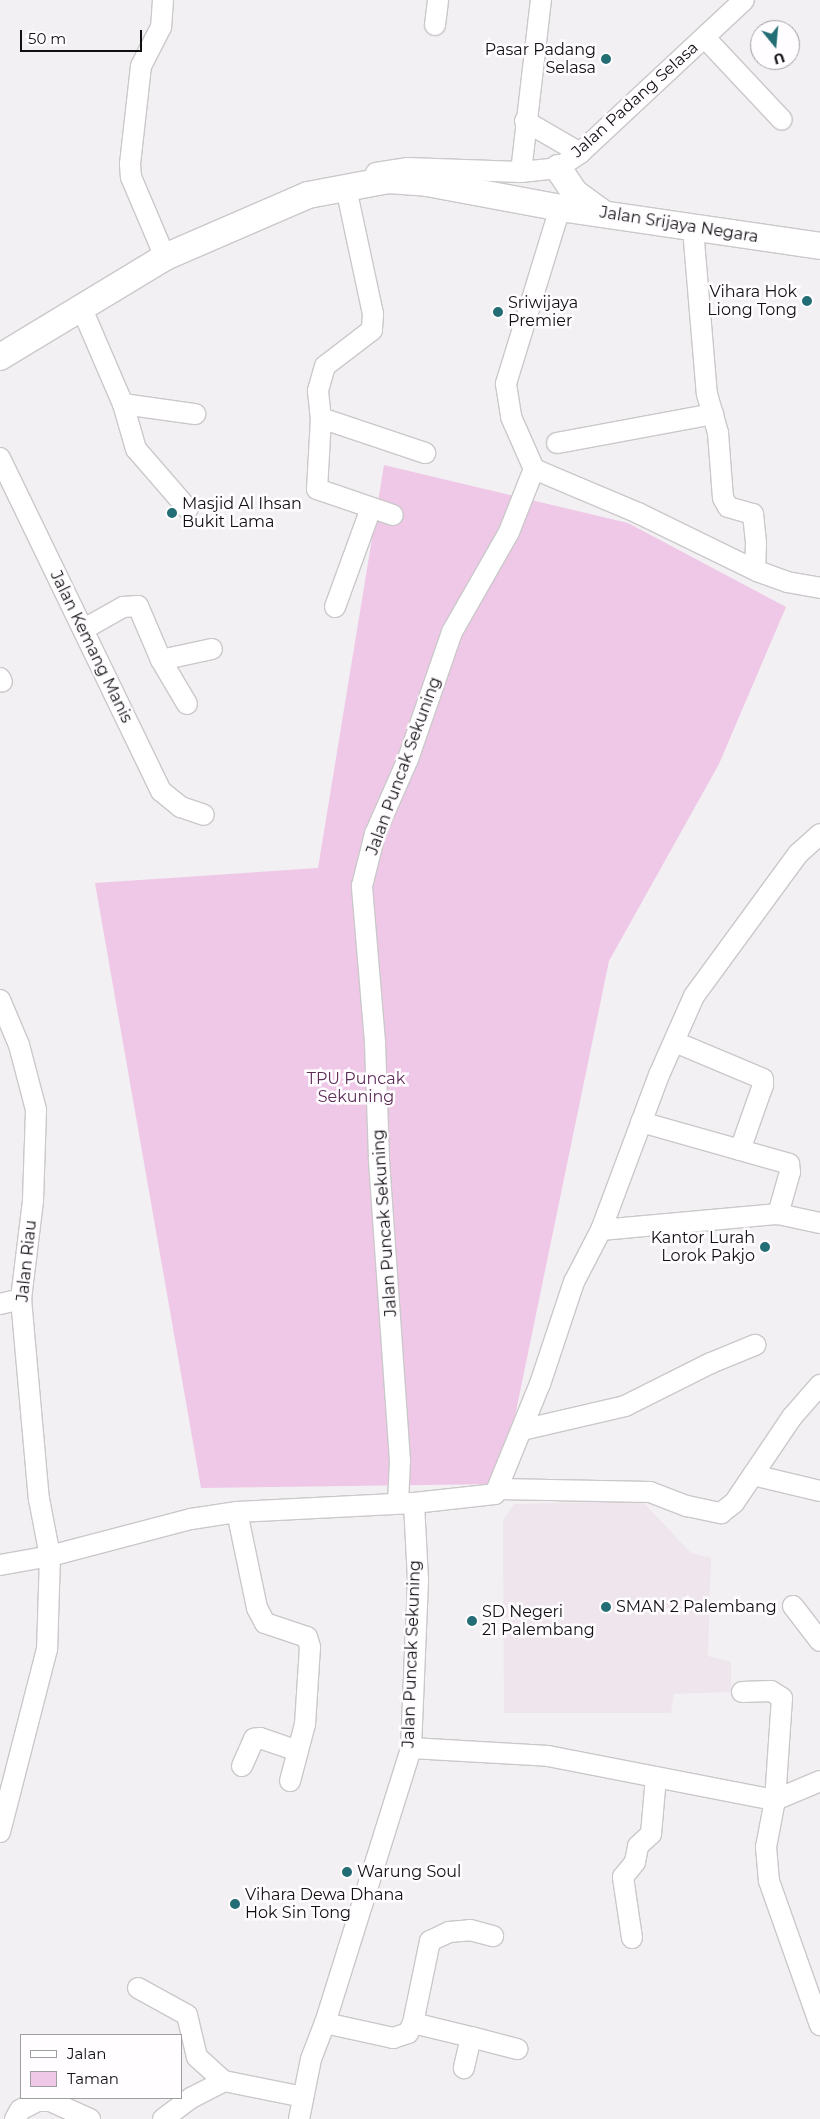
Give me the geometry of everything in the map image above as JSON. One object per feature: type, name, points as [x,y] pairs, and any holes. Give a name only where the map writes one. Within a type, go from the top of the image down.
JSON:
[{"type":"main road","points":[[558,168],[575,193],[603,213]]},
{"type":"main road","name":"Jalan Srijaya Negara","points":[[0,357],[165,257],[308,195],[388,180],[427,183],[549,206],[603,213],[692,229],[820,246]]},
{"type":"street","points":[[162,0],[161,27],[141,66],[130,164],[131,177],[165,257]]},
{"type":"street","points":[[435,25],[438,0]]},
{"type":"street","points":[[521,172],[525,121],[542,0]]},
{"type":"street","name":"Jalan Padang Selasa","points":[[308,195],[345,180],[394,168],[521,172],[558,168],[580,153],[744,0]]},
{"type":"street","points":[[705,38],[782,120]]},
{"type":"street","points":[[525,121],[580,153]]},
{"type":"street","points":[[346,188],[374,314],[372,330],[325,366],[318,391],[321,418],[317,489],[393,515]]},
{"type":"street","points":[[549,206],[506,384],[511,417],[534,469],[638,513],[755,569],[787,582],[820,588]]},
{"type":"street","points":[[692,229],[707,394],[718,433],[724,502],[728,507],[751,512],[753,516],[755,569]]},
{"type":"street","points":[[82,309],[123,404],[136,449],[188,509]]},
{"type":"street","points":[[123,404],[195,414]]},
{"type":"street","points":[[557,443],[713,414]]},
{"type":"street","points":[[321,418],[425,453]]},
{"type":"street","name":"Jalan Kemang Manis","points":[[0,458],[161,791],[181,807],[204,815]]},
{"type":"street","name":"Jalan Puncak Sekuning","points":[[299,2119],[311,2059],[325,2023],[411,1748],[418,1580],[400,1461],[379,1158],[375,1042],[362,886],[375,834],[408,759],[452,632],[509,532],[534,469]]},
{"type":"street","points":[[335,607],[371,508]]},
{"type":"street","points":[[84,629],[123,607],[138,606],[161,660],[187,704]]},
{"type":"street","points":[[161,660],[212,649]]},
{"type":"street","points":[[494,1493],[522,1430],[574,1282],[601,1230],[641,1122],[703,980],[748,927],[798,854],[820,834]]},
{"type":"street","name":"Jalan Riau","points":[[0,1000],[19,1046],[36,1110],[33,1201],[20,1299],[39,1499],[50,1556],[47,1649],[0,1832]]},
{"type":"street","points":[[675,1042],[763,1079],[763,1085],[740,1150]]},
{"type":"street","points":[[641,1122],[790,1165],[778,1214]]},
{"type":"street","points":[[601,1230],[778,1214],[820,1224]]},
{"type":"street","points":[[0,1304],[20,1299]]},
{"type":"street","points":[[522,1430],[625,1406],[711,1363],[755,1345]]},
{"type":"street","points":[[0,1565],[50,1556],[191,1519],[237,1512],[406,1503],[494,1493],[650,1492],[717,1514],[730,1508],[792,1417],[820,1385]]},
{"type":"street","points":[[753,1474],[820,1491]]},
{"type":"street","points":[[237,1512],[257,1608],[266,1623],[307,1637],[310,1647],[304,1724],[290,1781]]},
{"type":"street","points":[[793,1606],[820,1641]]},
{"type":"street","points":[[742,1692],[772,1691],[782,1698],[775,1800],[766,1847],[769,1882],[820,2025]]},
{"type":"street","points":[[242,1766],[254,1739],[260,1738],[298,1751]]},
{"type":"street","points":[[411,1748],[548,1756],[775,1800],[820,1781]]},
{"type":"street","points":[[632,1938],[622,1877],[635,1862],[638,1846],[651,1834],[656,1777]]},
{"type":"street","points":[[325,2023],[393,2038],[408,2033],[413,2023],[430,1941],[448,1932],[470,1930],[493,1936]]},
{"type":"street","points":[[138,1988],[187,2015],[197,2057],[224,2081],[303,2098]]},
{"type":"street","points":[[413,2023],[517,2049]]},
{"type":"street","points":[[464,2068],[470,2037]]},
{"type":"street","points":[[163,2119],[191,2098],[224,2081]]},
{"type":"street","points":[[14,2119],[20,2110],[38,2101],[50,2101],[90,2119]]},
{"type":"shaded area","name":"SMAN 2 Palembang","points":[[642,1501],[691,1553],[711,1558],[708,1656],[731,1662],[731,1692],[674,1694],[671,1713],[504,1713],[503,1520],[514,1504]]},
{"type":"green space","name":"TPU Puncak Sekuning","points":[[384,465],[628,523],[786,607],[719,764],[609,961],[501,1484],[201,1488],[95,883],[318,868]]},
{"type":"place","name":"Pasar Padang Selasa","points":[[606,59]]},
{"type":"place","name":"Vihara Hok Liong Tong","points":[[807,301]]},
{"type":"place","name":"Sriwijaya Premier","points":[[498,312]]},
{"type":"place","name":"Masjid Al Ihsan Bukit Lama","points":[[172,513]]},
{"type":"place","name":"Kantor Lurah Lorok Pakjo","points":[[765,1247]]},
{"type":"place","name":"SMAN 2 Palembang","points":[[606,1607]]},
{"type":"place","name":"SD Negeri 21 Palembang","points":[[472,1621]]},
{"type":"place","name":"Warung Soul","points":[[347,1872]]},
{"type":"place","name":"Vihara Dewa Dhana Hok Sin Tong","points":[[235,1904]]}]
